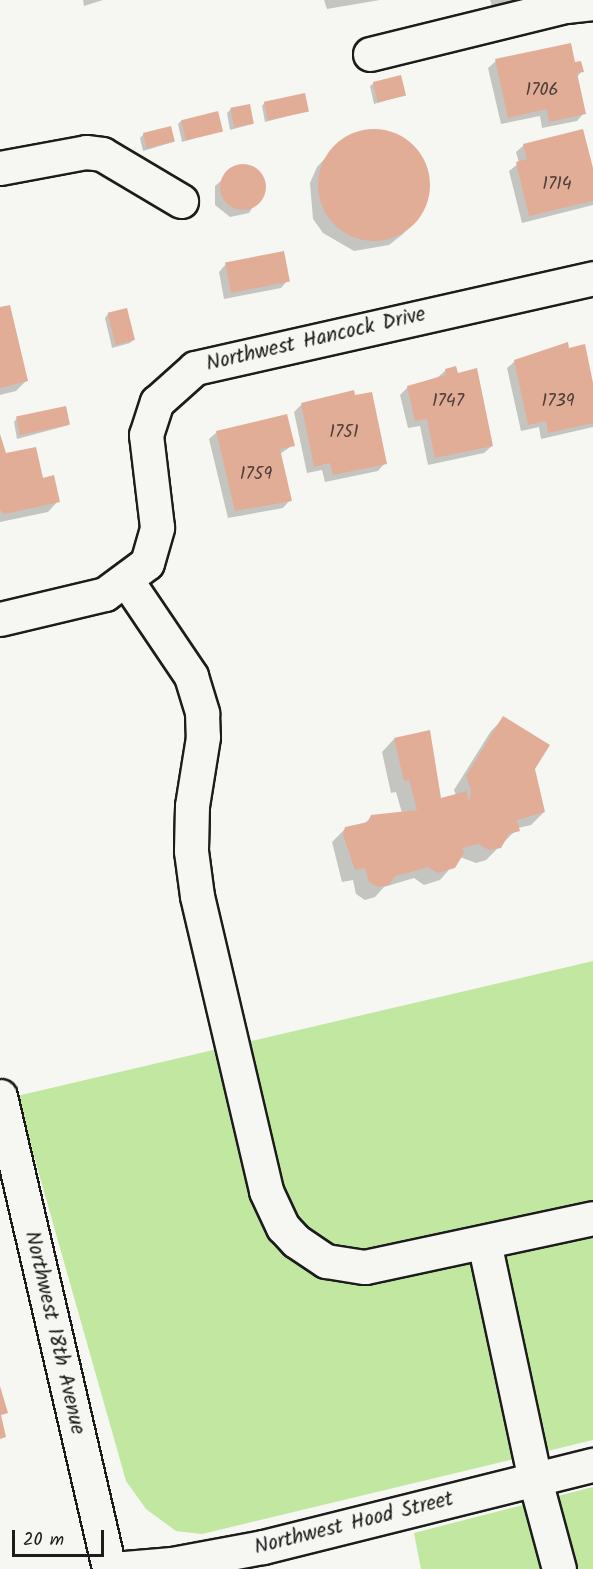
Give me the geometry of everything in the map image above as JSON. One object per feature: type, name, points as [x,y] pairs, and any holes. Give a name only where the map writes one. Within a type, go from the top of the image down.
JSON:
[{"type":"street","points":[[370,54],[566,6],[593,3]]},
{"type":"street","points":[[0,168],[86,152],[102,154],[181,201]]},
{"type":"street","name":"Northwest Hancock Drive","points":[[0,619],[105,594],[127,580],[147,563],[157,526],[146,435],[157,402],[195,368],[593,278]]},
{"type":"street","points":[[127,580],[191,676],[201,713],[203,737],[192,817],[191,851],[197,896],[273,1210],[296,1241],[308,1251],[346,1266],[383,1264],[593,1218]]},
{"type":"street","name":"Northwest 18th Avenue","points":[[0,1096],[109,1569]]},
{"type":"street","points":[[484,1242],[535,1480],[559,1569]]},
{"type":"street","name":"Northwest Hood Street","points":[[113,1569],[172,1564],[263,1547],[593,1466]]},
{"type":"green space","points":[[593,961],[593,1440],[202,1534],[176,1531],[146,1509],[126,1481],[17,1096]]},
{"type":"green space","points":[[593,1487],[593,1569],[421,1569],[414,1533]]},
{"type":"building","points":[[571,43],[575,62],[581,61],[584,72],[577,73],[586,114],[549,122],[547,109],[508,118],[495,59]]},
{"type":"building","points":[[401,75],[406,95],[378,102],[373,82]]},
{"type":"building","points":[[305,93],[309,112],[268,120],[264,102]]},
{"type":"building","points":[[250,104],[254,124],[234,127],[230,108]]},
{"type":"building","points":[[218,111],[223,131],[186,141],[181,120]]},
{"type":"building","points":[[171,126],[175,142],[147,149],[143,133]]},
{"type":"building","points":[[374,129],[395,134],[413,146],[425,164],[430,185],[425,206],[413,224],[395,236],[374,241],[353,236],[335,224],[323,206],[318,185],[323,164],[335,146],[353,134]]},
{"type":"building","points":[[583,129],[593,168],[593,201],[529,216],[516,162],[527,159],[523,144]]},
{"type":"building","points":[[243,164],[252,165],[260,170],[265,178],[265,196],[260,204],[252,209],[243,210],[234,209],[226,204],[221,196],[220,187],[221,178],[226,170],[234,165]]},
{"type":"building","points":[[284,251],[290,281],[231,293],[225,262]]},
{"type":"building","points":[[10,305],[28,381],[0,388],[0,307]]},
{"type":"building","points":[[127,308],[135,340],[116,345],[108,313]]},
{"type":"building","points":[[568,342],[569,348],[585,344],[593,383],[593,423],[548,433],[546,421],[528,425],[514,360]]},
{"type":"building","points":[[456,366],[458,373],[477,368],[493,446],[435,458],[427,419],[415,421],[407,386],[446,375],[445,369]]},
{"type":"building","points":[[354,390],[355,395],[372,392],[387,464],[333,475],[330,463],[314,467],[301,403]]},
{"type":"building","points":[[66,406],[70,425],[20,435],[16,417]]},
{"type":"building","points":[[287,414],[295,446],[280,449],[292,501],[235,511],[216,431]]},
{"type":"building","points":[[0,434],[6,453],[36,447],[43,478],[54,475],[60,502],[4,514],[0,510]]},
{"type":"building","points":[[503,716],[550,745],[535,769],[545,812],[517,820],[520,831],[509,834],[501,848],[489,850],[478,844],[462,848],[464,853],[455,868],[438,873],[424,865],[426,868],[395,876],[389,885],[378,887],[369,882],[365,868],[355,870],[343,835],[345,827],[368,822],[371,815],[417,810],[409,780],[404,781],[394,738],[430,730],[441,798],[467,791],[469,803],[471,790],[466,776]]},
{"type":"building","points":[[0,1386],[8,1413],[1,1415],[6,1437],[0,1439]]}]
